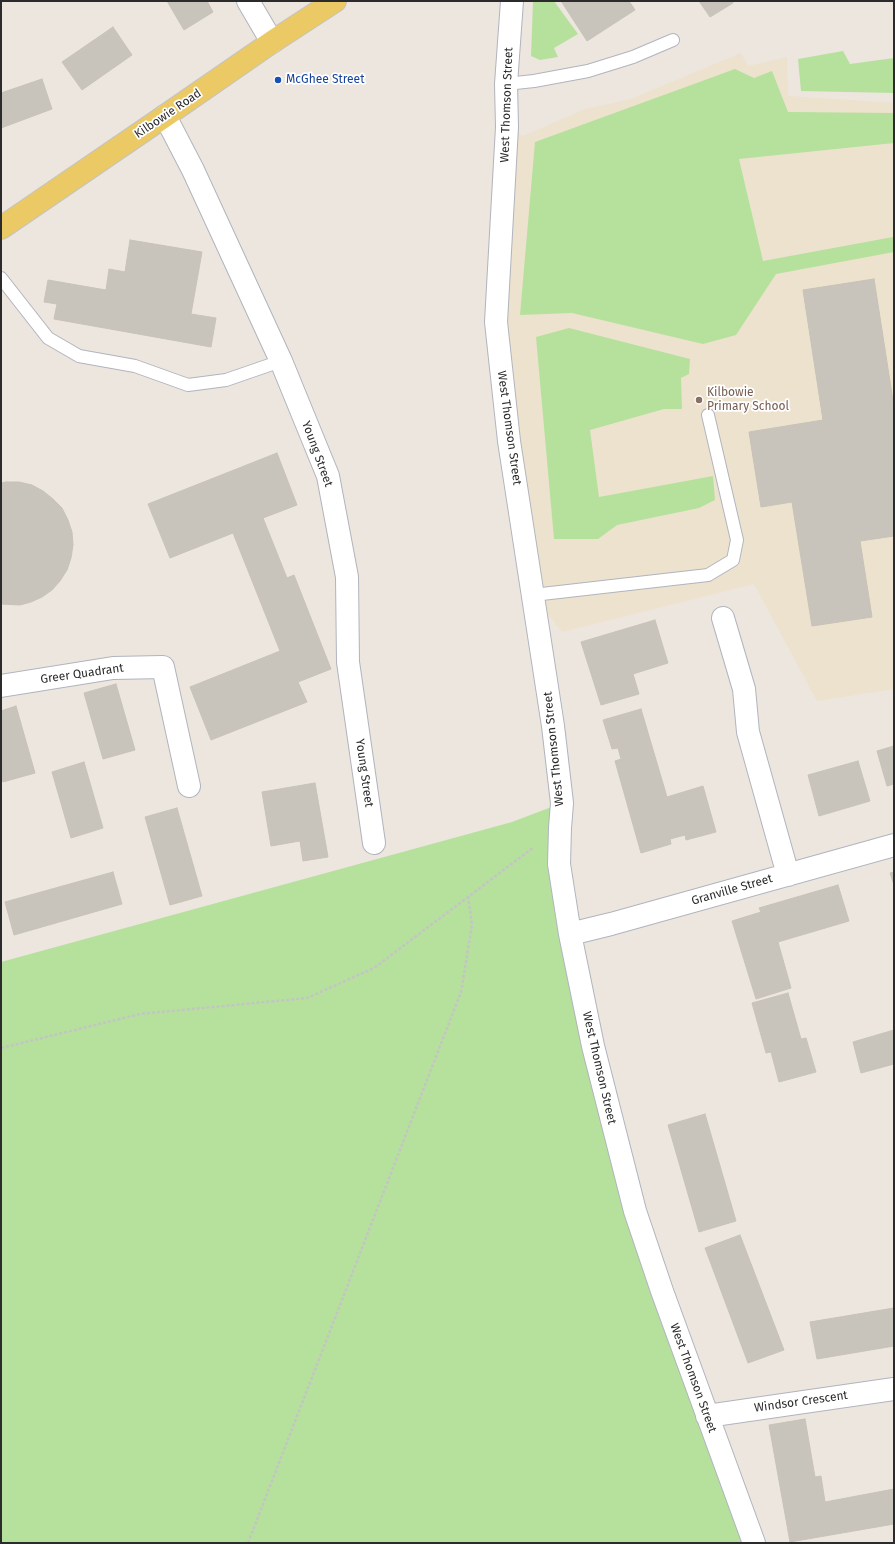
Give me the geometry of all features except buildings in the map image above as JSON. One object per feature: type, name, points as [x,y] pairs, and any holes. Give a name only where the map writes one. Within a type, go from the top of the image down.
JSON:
[{"type":"main road","name":"Kilbowie Road","points":[[1,228],[272,42],[335,1]]},
{"type":"street","points":[[248,1],[272,42]]},
{"type":"street","name":"West Thomson Street","points":[[512,1],[506,84],[507,127],[496,322],[509,441],[534,595],[553,726],[562,804],[559,864],[570,934],[593,1046],[635,1212],[662,1291],[754,1543]]},
{"type":"street","name":"Young Street","points":[[165,116],[193,170],[281,361],[328,476],[347,577],[348,662],[374,843]]},
{"type":"street","points":[[723,618],[744,689],[748,732],[788,875]]},
{"type":"street","name":"Greer Quadrant","points":[[1,686],[113,668],[163,667],[189,786]]},
{"type":"street","name":"Granville Street","points":[[570,934],[611,924],[894,845]]},
{"type":"street","name":"Windsor Crescent","points":[[707,1416],[894,1389]]},
{"type":"lane","points":[[506,84],[534,81],[588,71],[633,57],[673,40]]},
{"type":"lane","points":[[1,278],[48,338],[79,356],[135,366],[188,385],[226,380],[281,361]]},
{"type":"lane","points":[[534,595],[708,576],[733,560],[737,540],[708,415]]},
{"type":"path","points":[[1,1048],[140,1014],[307,998],[374,968],[560,828]]},
{"type":"path","points":[[248,1543],[461,992],[472,925],[468,896]]},
{"type":"shaded area","name":"Kilbowie Primary School","points":[[741,53],[748,66],[787,57],[788,96],[894,103],[894,689],[817,701],[754,584],[562,632],[533,595],[496,322],[507,127],[523,136],[585,109],[631,99]]},
{"type":"green space","points":[[533,1],[554,1],[578,34],[554,48],[558,57],[540,60],[531,56]]},
{"type":"green space","points":[[843,51],[850,64],[894,58],[894,93],[801,91],[798,59]]},
{"type":"green space","points":[[735,69],[754,78],[772,71],[788,112],[894,113],[894,143],[739,159],[763,261],[893,237],[894,252],[776,274],[736,335],[703,344],[572,313],[520,315],[535,142]]},
{"type":"green space","points":[[569,328],[690,359],[689,374],[681,378],[682,409],[664,409],[590,430],[599,497],[713,476],[715,500],[699,508],[617,525],[598,539],[554,539],[536,337]]},
{"type":"green space","points":[[562,803],[593,1046],[754,1543],[1,1543],[1,962],[512,822]]},
{"type":"place","name":"McGhee Street","points":[[278,80]]},
{"type":"place","name":"Kilbowie Primary School","points":[[699,400]]}]
